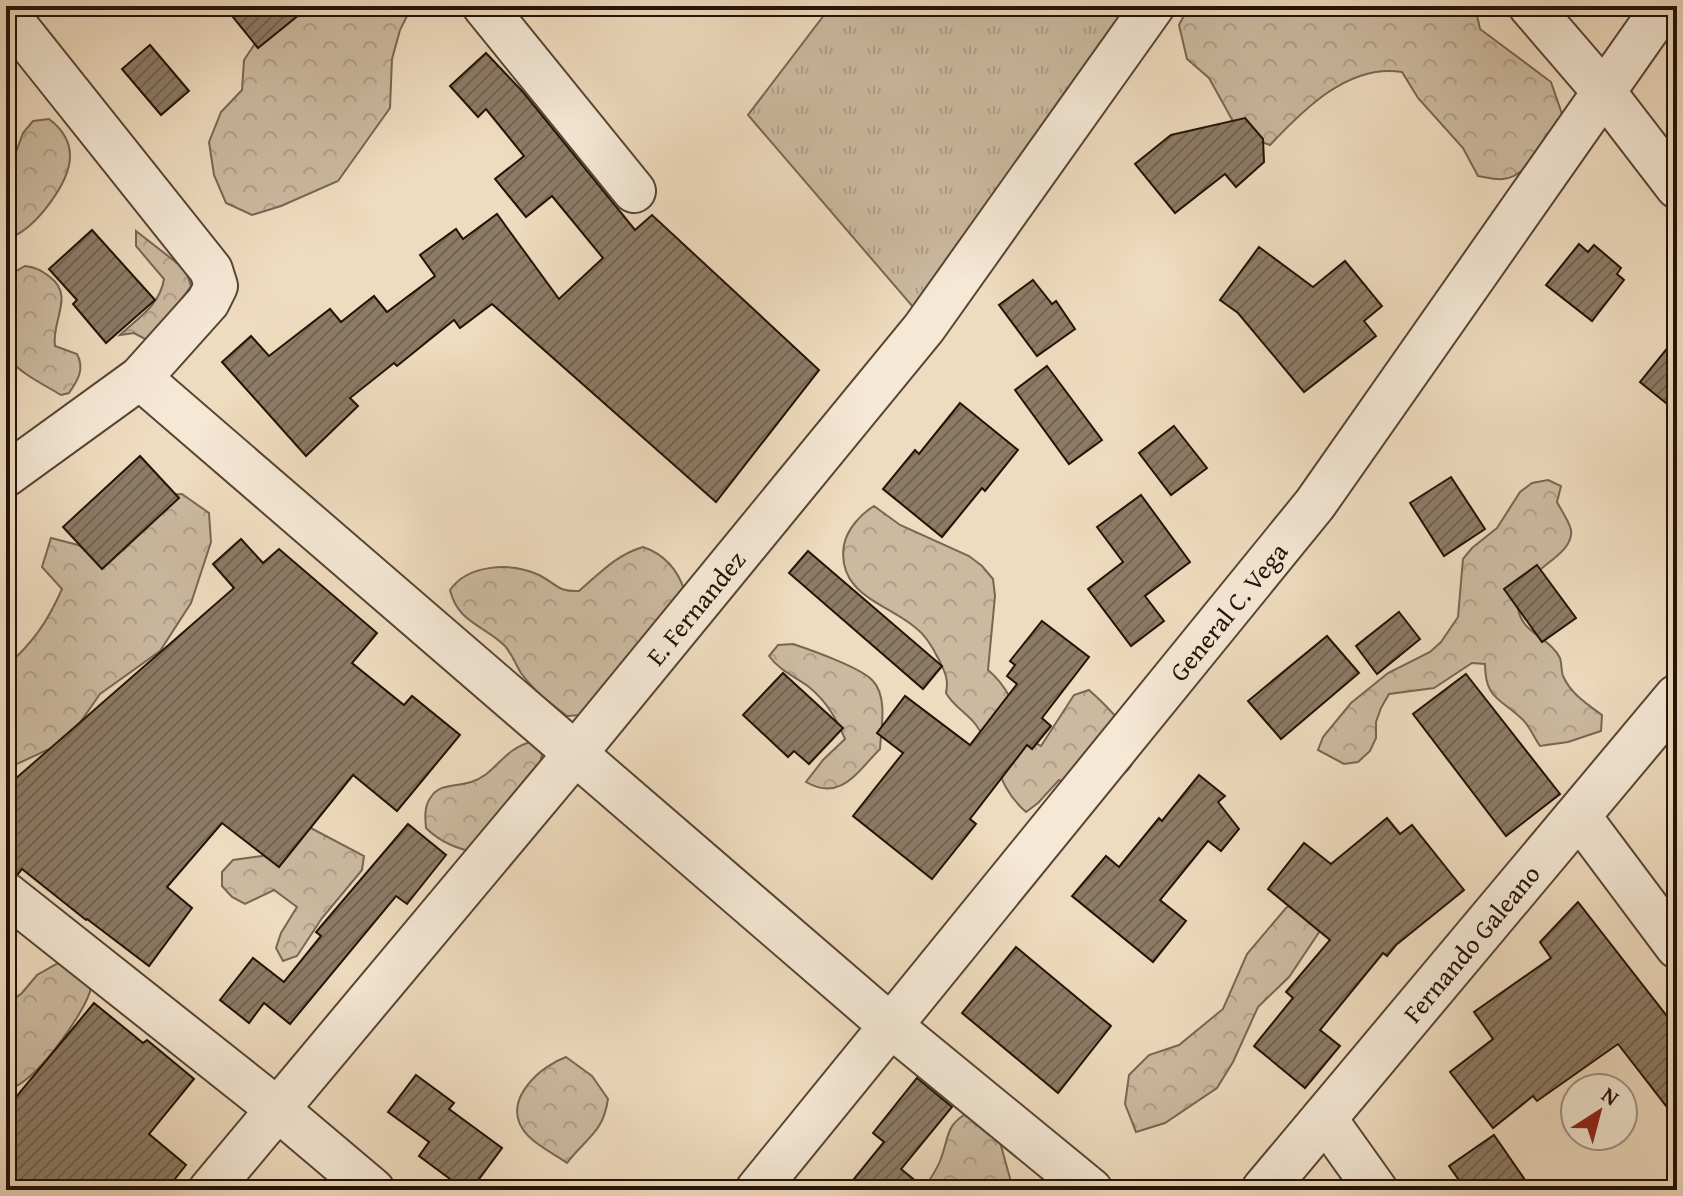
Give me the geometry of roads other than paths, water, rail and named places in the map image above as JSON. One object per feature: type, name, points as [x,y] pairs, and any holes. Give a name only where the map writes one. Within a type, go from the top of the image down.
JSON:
[{"type":"street","points":[[484,6],[634,191]]},
{"type":"street","name":"E. Fernandez","points":[[210,1190],[574,755],[924,328],[1153,6]]},
{"type":"street","points":[[1530,6],[1604,92],[1677,187]]},
{"type":"street","name":"General C. Vega","points":[[757,1190],[1315,504],[1664,6]]},
{"type":"street","points":[[6,13],[211,270],[216,286],[208,302],[140,378],[6,475]]},
{"type":"street","points":[[140,378],[891,1026],[1091,1190]]},
{"type":"street","name":"Fernando Galeano","points":[[1264,1190],[1677,697]]},
{"type":"street","points":[[1579,816],[1677,947]]},
{"type":"street","points":[[6,894],[276,1108],[373,1190]]},
{"type":"street","points":[[1324,1117],[1376,1190]]}]
